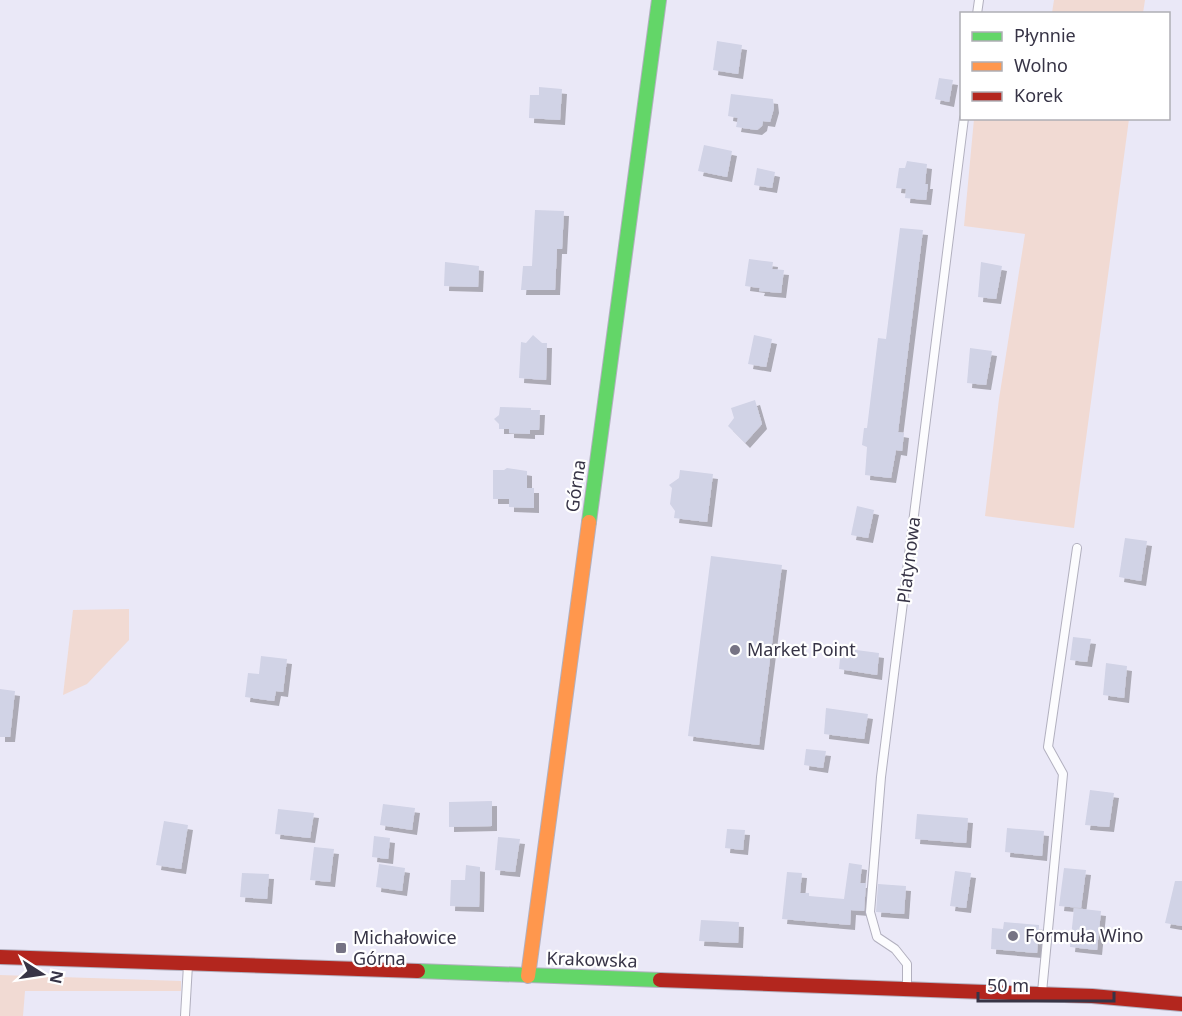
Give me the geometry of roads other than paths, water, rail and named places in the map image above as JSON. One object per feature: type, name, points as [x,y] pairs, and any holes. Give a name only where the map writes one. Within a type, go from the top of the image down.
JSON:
[{"type":"main road","name":"Górna","points":[[528,976],[659,0]]},
{"type":"main road","name":"Krakowska","points":[[0,957],[1042,993],[1182,1004]]},
{"type":"lane","name":"Platynowa","points":[[907,988],[908,964],[895,949],[877,937],[870,912],[881,777],[964,120]]},
{"type":"lane","points":[[1042,993],[1063,774],[1048,747],[1077,548]]},
{"type":"lane","points":[[185,1016],[188,964]]},
{"type":"place","name":"Market Point","points":[[735,650]]},
{"type":"place","name":"Formuła Wino","points":[[1013,936]]},
{"type":"place","name":"Michałowice Górna","points":[[341,948]]}]
